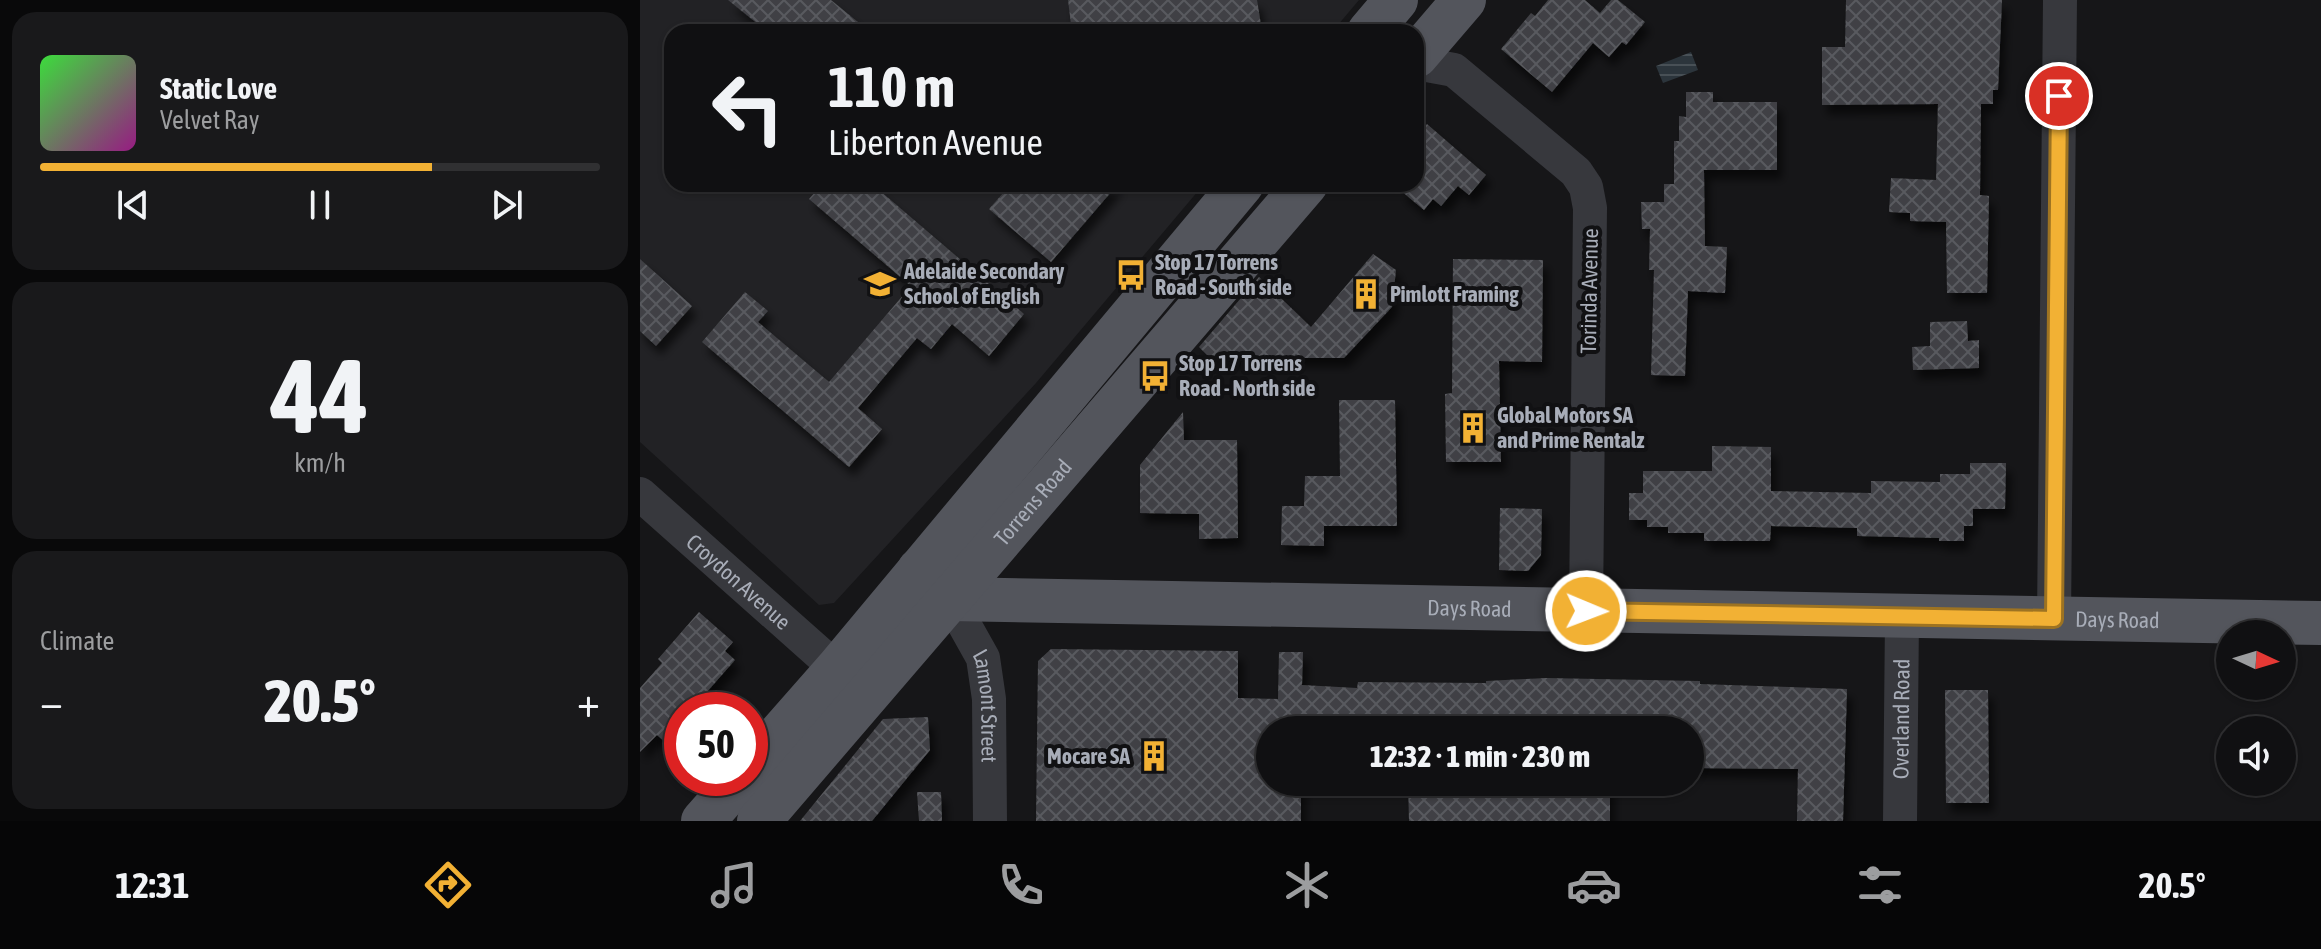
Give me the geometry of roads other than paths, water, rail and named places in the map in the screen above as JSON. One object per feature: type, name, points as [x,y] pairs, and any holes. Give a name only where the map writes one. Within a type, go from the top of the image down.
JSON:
[{"type":"main road","points":[[1376,24],[1396,0]]},
{"type":"main road","points":[[1435,63],[1464,0]]},
{"type":"main road","name":"Torrens Road","points":[[768,748],[1235,192]]},
{"type":"main road","name":"Torrens Road","points":[[759,821],[1299,192]]},
{"type":"main road","points":[[919,570],[950,599]]},
{"type":"main road","name":"Days Road","points":[[950,599],[2321,623]]},
{"type":"main road","points":[[703,821],[725,796]]},
{"type":"street","points":[[2054,619],[2060,0]]},
{"type":"street","name":"Torinda Avenue","points":[[1435,63],[1576,172],[1586,187],[1590,208],[1586,611]]},
{"type":"street","name":"Croydon Avenue","points":[[640,494],[837,669]]},
{"type":"street","name":"Lamont Street","points":[[950,599],[983,658],[989,699],[990,821]]},
{"type":"street","name":"Overland Road","points":[[1900,821],[1902,617]]},
{"type":"place","name":"Stop 17 Torrens Road - South side","points":[[1131,275]]},
{"type":"place","name":"Adelaide Secondary School of English","points":[[880,284]]},
{"type":"place","name":"Pimlott Framing","points":[[1366,294]]},
{"type":"place","name":"Stop 17 Torrens Road - North side","points":[[1155,376]]},
{"type":"place","name":"Global Motors SA and Prime Rentalz","points":[[1473,428]]},
{"type":"place","name":"Mocare SA","points":[[1154,756]]}]
